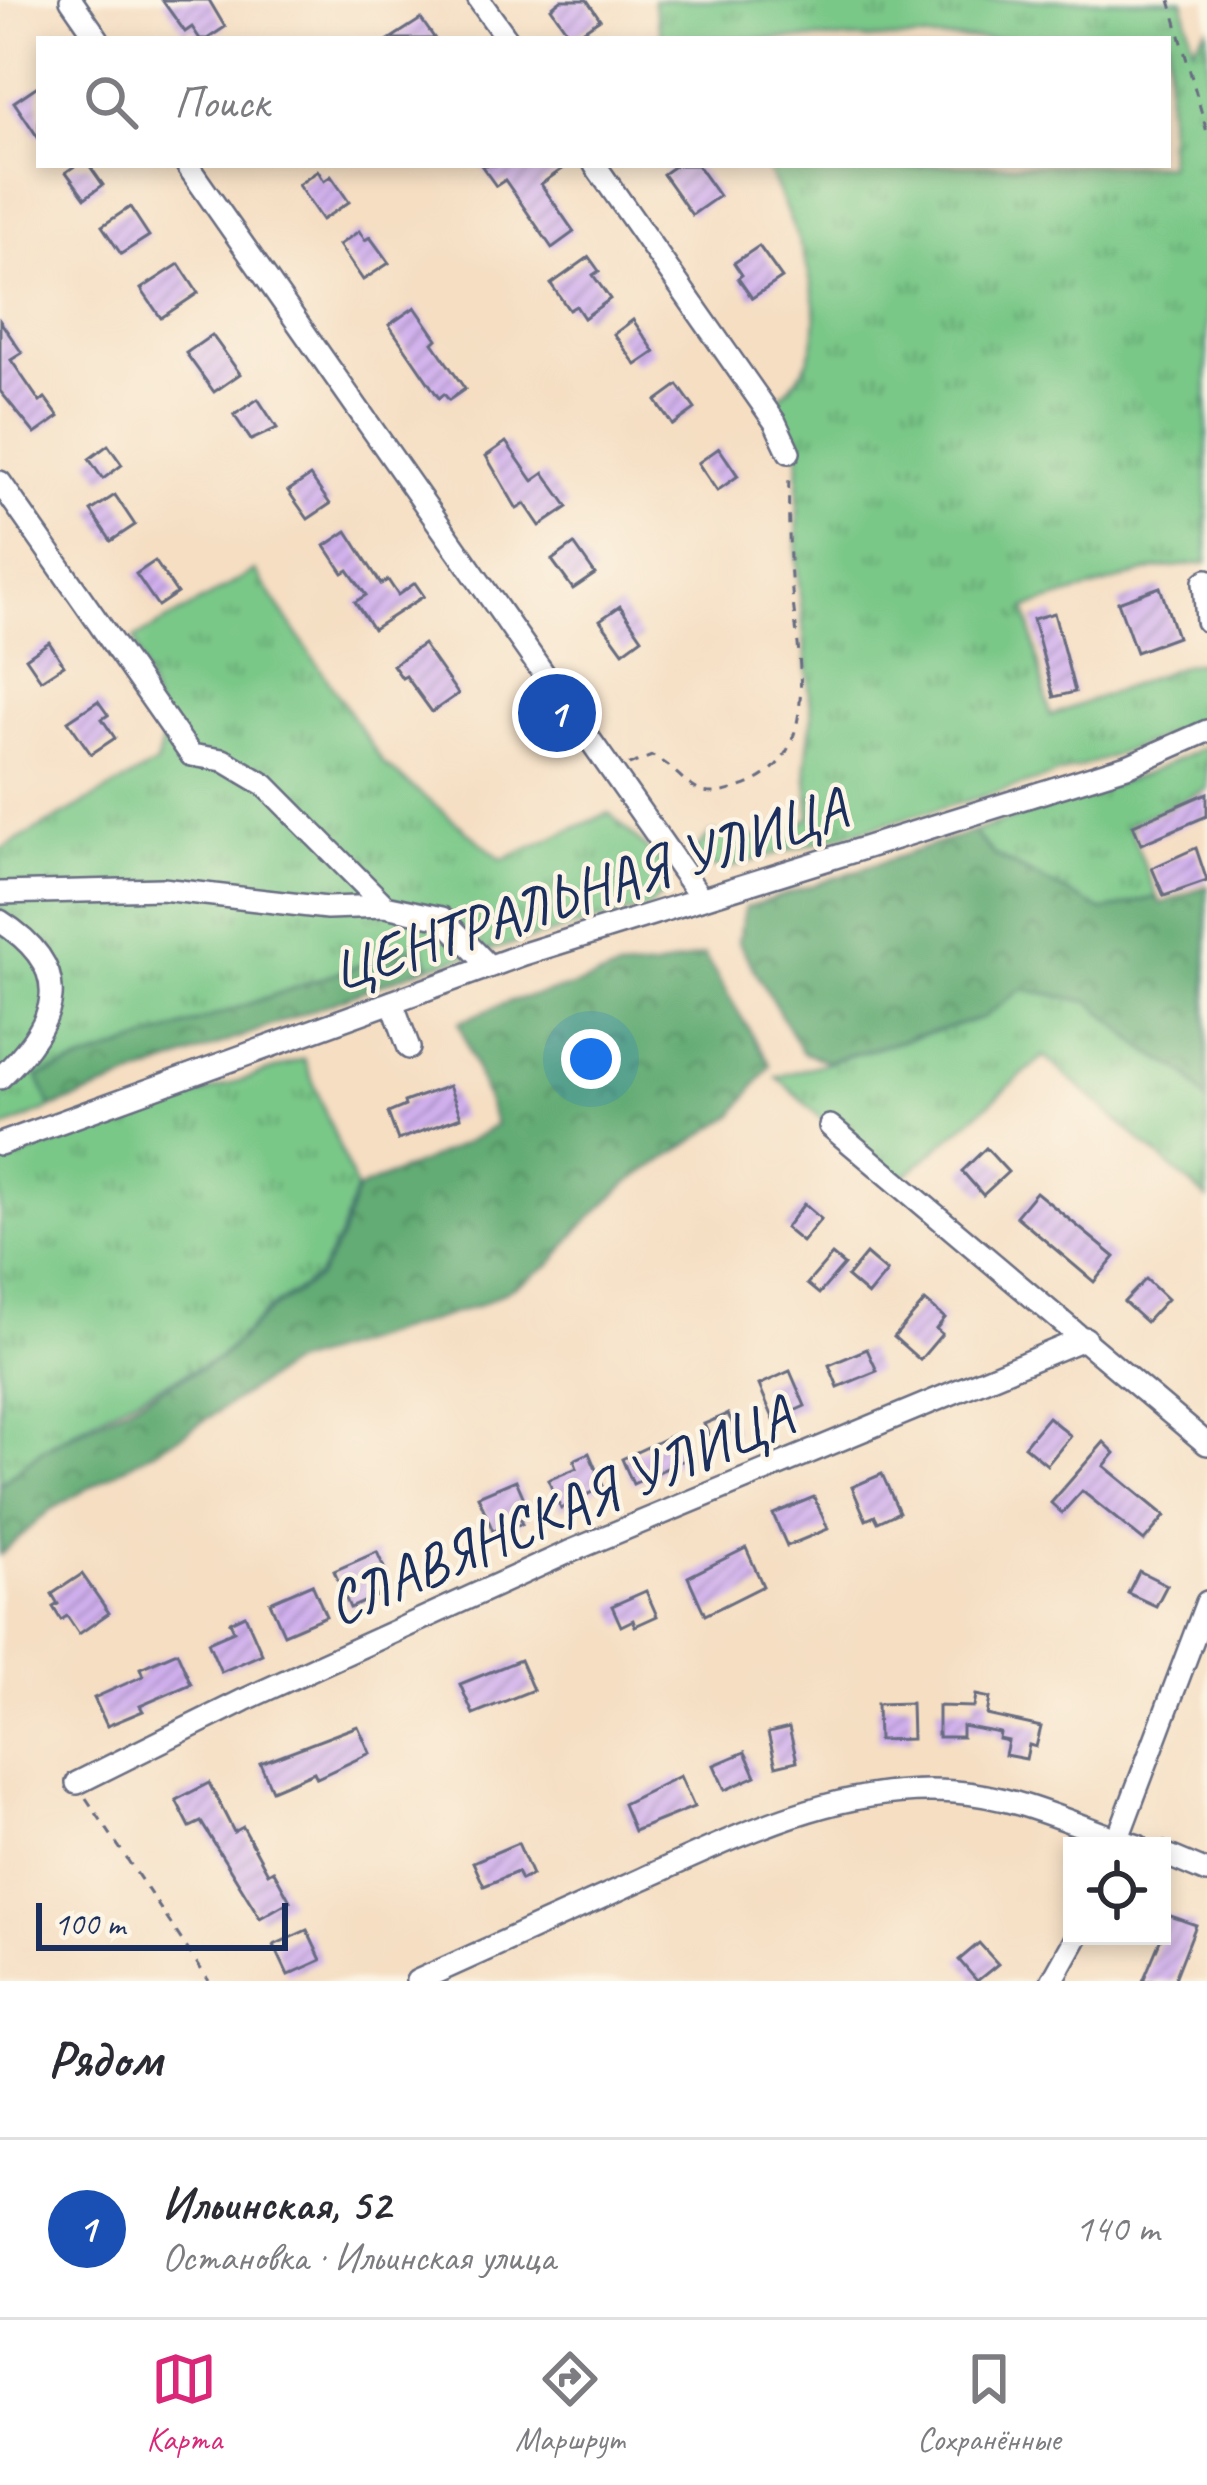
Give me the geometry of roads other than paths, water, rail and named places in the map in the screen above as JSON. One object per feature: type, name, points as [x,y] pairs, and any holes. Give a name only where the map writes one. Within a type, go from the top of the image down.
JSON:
[{"type":"street","points":[[71,0],[96,36]]},
{"type":"street","points":[[479,0],[504,36]]},
{"type":"street","points":[[189,168],[701,898]]},
{"type":"street","points":[[597,168],[775,422],[789,452]]},
{"type":"street","points":[[0,482],[191,755],[223,760],[265,785],[385,906]]},
{"type":"street","points":[[1205,581],[1207,621]]},
{"type":"street","name":"ЦЕНТРАЛЬНАЯ УЛИЦА","points":[[0,1144],[489,966],[1130,765],[1207,731]]},
{"type":"street","points":[[0,893],[162,890],[327,908],[385,906],[442,918],[489,966]]},
{"type":"street","points":[[0,921],[43,955],[52,980],[50,1006],[28,1052],[0,1078]]},
{"type":"street","points":[[392,1002],[409,1048]]},
{"type":"street","points":[[830,1126],[1207,1444]]},
{"type":"street","name":"СЛАВЯНСКАЯ УЛИЦА","points":[[76,1784],[244,1700],[569,1552],[1085,1338]]},
{"type":"street","points":[[1126,1837],[1207,1602]]},
{"type":"street","points":[[417,1981],[748,1832],[821,1804],[890,1792],[957,1792],[1025,1806],[1106,1837]]},
{"type":"street","points":[[1171,1857],[1207,1871]]},
{"type":"street","points":[[1052,1981],[1072,1945]]},
{"type":"place","name":"Ильинская, 52","points":[[557,713]]}]
